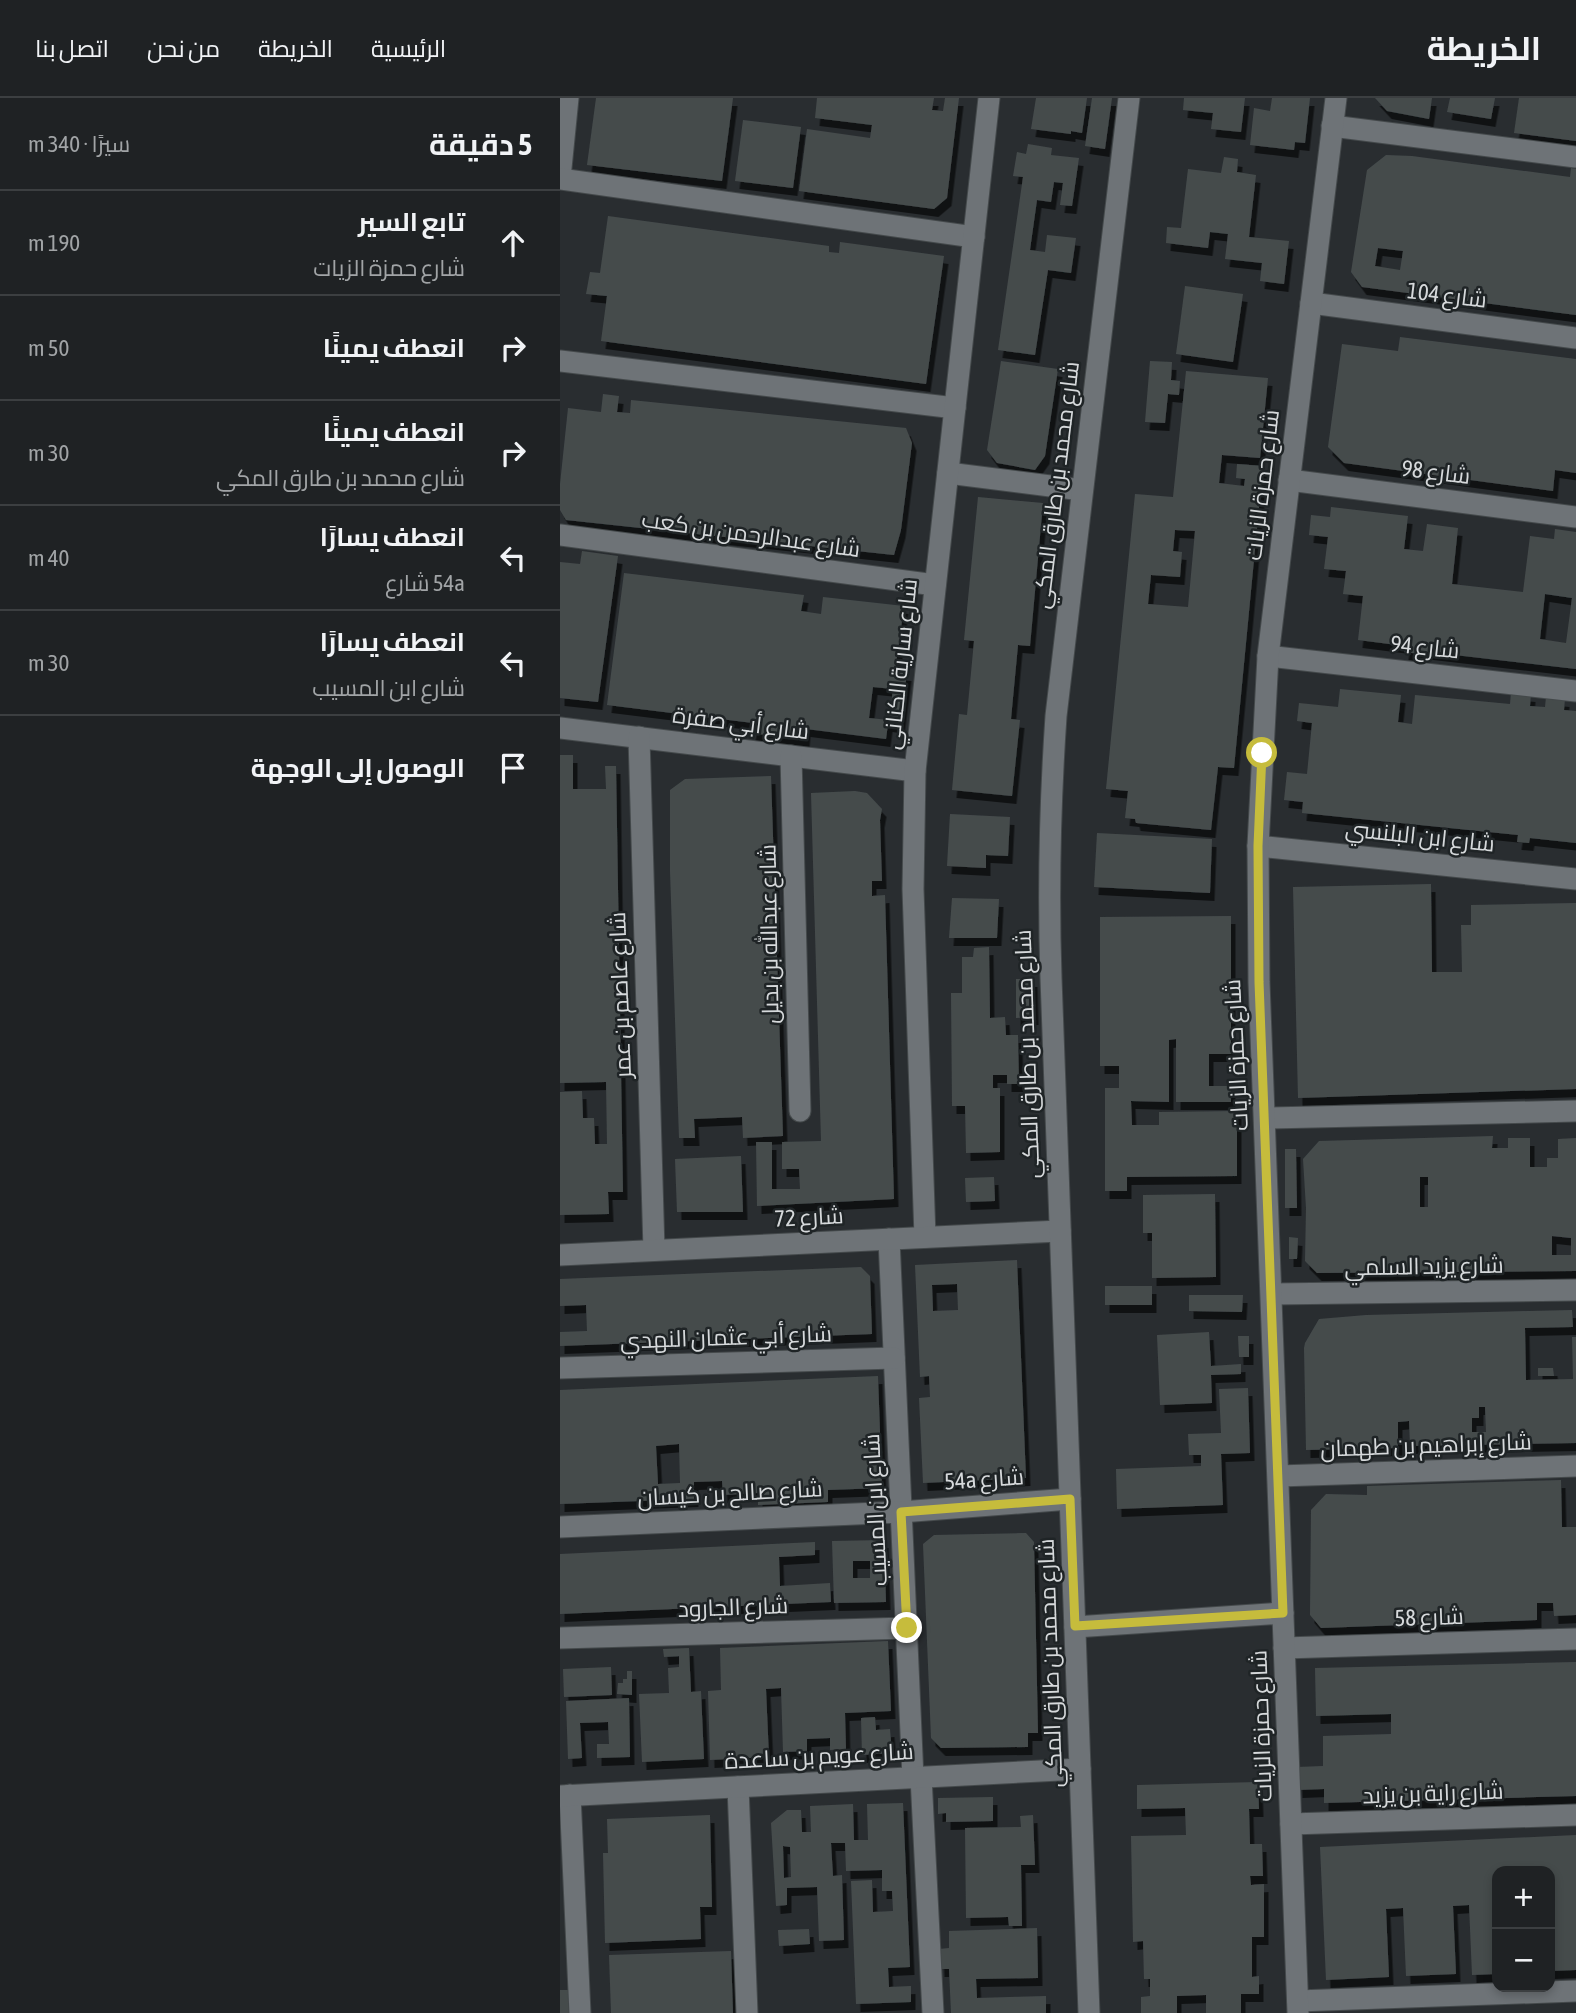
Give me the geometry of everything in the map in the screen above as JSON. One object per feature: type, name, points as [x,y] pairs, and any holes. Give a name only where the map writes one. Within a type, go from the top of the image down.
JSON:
[{"type":"street","points":[[568,98],[560,178],[974,237]]},
{"type":"street","name":"شارع سارية الكناني","points":[[925,1237],[913,889],[915,771],[989,98]]},
{"type":"street","name":"شارع محمد بن طارق المكي","points":[[1089,2013],[1048,891],[1056,716],[1129,98]]},
{"type":"street","name":"شارع حمزة الزيات","points":[[1298,2007],[1259,982],[1258,846],[1269,656],[1336,98]]},
{"type":"street","points":[[1332,126],[1576,158]]},
{"type":"street","name":"شارع 104","points":[[1311,303],[1576,338]]},
{"type":"street","points":[[560,361],[955,408]]},
{"type":"street","points":[[947,473],[1082,490]]},
{"type":"street","name":"شارع 98","points":[[1289,480],[1576,517]]},
{"type":"street","name":"شارع عبدالرحمن بن كعب","points":[[560,535],[935,585]]},
{"type":"street","name":"شارع 94","points":[[1269,656],[1576,691]]},
{"type":"street","name":"شارع أبي صفرة","points":[[560,728],[915,771]]},
{"type":"street","name":"شارع عاصم بن عمر","points":[[639,737],[654,1250]]},
{"type":"street","name":"شارع عبدالله بن بديل","points":[[791,756],[800,1111]]},
{"type":"street","name":"شارع ابن البلنسي","points":[[1258,846],[1576,878]]},
{"type":"street","points":[[1265,1118],[1576,1111]]},
{"type":"street","name":"شارع 72","points":[[560,1255],[1060,1231]]},
{"type":"street","name":"شارع ابن المسيب","points":[[889,1239],[907,1628],[933,2013]]},
{"type":"street","name":"شارع يزيد السلمي","points":[[1272,1294],[1576,1290]]},
{"type":"street","name":"شارع أبي عثمان النهدي","points":[[560,1368],[894,1358]]},
{"type":"street","name":"شارع إبراهيم بن طهمان","points":[[1279,1476],[1576,1466]]},
{"type":"street","name":"54a شارع","points":[[901,1512],[1070,1499]]},
{"type":"street","name":"شارع صالح بن كيسان","points":[[560,1527],[901,1512]]},
{"type":"street","points":[[1075,1626],[1283,1613]]},
{"type":"street","name":"شارع الجارود","points":[[560,1638],[907,1628]]},
{"type":"street","name":"شارع 58","points":[[1284,1648],[1576,1639]]},
{"type":"street","name":"شارع عويم بن ساعدة","points":[[565,1795],[1080,1769]]},
{"type":"street","points":[[738,1787],[747,2013]]},
{"type":"street","points":[[565,1795],[580,2013]]},
{"type":"street","name":"شارع راية بن يزيد","points":[[1291,1824],[1576,1815]]},
{"type":"street","points":[[1298,2007],[1576,1991]]},
{"type":"building","points":[[596,98],[733,98],[722,181],[587,165]]},
{"type":"building","points":[[817,98],[934,98],[932,110],[943,111],[945,98],[959,98],[947,198],[934,209],[799,191],[807,129],[870,138],[872,125],[815,118]]},
{"type":"building","points":[[1036,98],[1087,98],[1082,133],[1031,129]]},
{"type":"building","points":[[1092,98],[1112,98],[1105,149],[1085,146]]},
{"type":"building","points":[[1184,98],[1245,98],[1241,132],[1211,129],[1213,113],[1183,110]]},
{"type":"building","points":[[1272,98],[1310,98],[1305,143],[1295,142],[1294,150],[1250,145],[1254,108],[1270,111]]},
{"type":"building","points":[[1375,98],[1432,98],[1429,119],[1387,111]]},
{"type":"building","points":[[1450,98],[1495,98],[1491,119],[1447,112]]},
{"type":"building","points":[[1519,98],[1576,98],[1576,141],[1514,133]]},
{"type":"building","points":[[743,120],[801,127],[793,188],[735,181]]},
{"type":"building","points":[[1028,144],[1052,148],[1051,155],[1079,158],[1072,206],[1060,205],[1063,183],[1054,182],[1051,202],[1037,200],[1030,250],[1045,252],[1047,235],[1076,238],[1071,273],[1048,270],[1035,355],[998,350],[1023,177],[1013,176],[1017,152],[1026,154]]},
{"type":"building","points":[[1386,155],[1570,177],[1571,168],[1576,169],[1576,315],[1362,287],[1351,272],[1367,170]],"holes":[[[1378,248],[1403,251],[1400,270],[1375,266]]]},
{"type":"building","points":[[1224,157],[1238,159],[1237,172],[1256,175],[1249,237],[1289,241],[1284,284],[1260,281],[1262,263],[1225,259],[1228,234],[1210,232],[1208,248],[1166,243],[1167,227],[1181,228],[1188,169],[1221,173]]},
{"type":"building","points":[[608,216],[829,246],[829,252],[839,253],[840,242],[944,256],[926,384],[601,341],[607,296],[586,294],[590,272],[600,273]]},
{"type":"building","points":[[1185,286],[1243,294],[1233,362],[1176,354]]},
{"type":"building","points":[[1400,337],[1576,359],[1576,473],[1555,470],[1553,491],[1344,463],[1328,447],[1342,344],[1398,351]]},
{"type":"building","points":[[1001,361],[1058,369],[1045,456],[1035,470],[997,463],[987,450]]},
{"type":"building","points":[[1150,361],[1172,362],[1171,380],[1180,381],[1179,395],[1168,394],[1165,423],[1145,422]]},
{"type":"building","points":[[1186,371],[1268,378],[1260,458],[1222,455],[1219,483],[1244,486],[1245,479],[1236,478],[1237,464],[1263,466],[1234,768],[1218,767],[1211,830],[1136,823],[1135,819],[1125,818],[1128,791],[1106,789],[1135,494],[1173,497]],"holes":[[[1175,530],[1195,531],[1188,607],[1148,604],[1151,575],[1180,577],[1182,552],[1173,551]]]},
{"type":"building","points":[[603,394],[619,396],[617,412],[630,413],[631,400],[906,428],[912,443],[901,530],[894,555],[566,520],[560,510],[560,484],[568,408],[601,412]]},
{"type":"building","points":[[978,497],[1043,503],[1030,646],[1018,645],[1011,719],[1020,720],[1012,796],[952,790],[959,714],[967,715],[974,641],[964,640]]},
{"type":"building","points":[[1331,507],[1408,516],[1404,549],[1423,551],[1427,524],[1458,528],[1452,584],[1523,592],[1530,536],[1554,539],[1555,529],[1576,532],[1576,669],[1420,651],[1420,654],[1404,652],[1405,646],[1358,640],[1363,596],[1343,594],[1346,571],[1324,569],[1328,537],[1309,535],[1311,515],[1330,517]],"holes":[[[1545,594],[1572,598],[1566,643],[1540,639]]]},
{"type":"building","points":[[582,551],[618,556],[598,702],[560,698],[560,562],[580,564]]},
{"type":"building","points":[[624,573],[804,595],[801,611],[821,614],[823,597],[904,606],[895,672],[907,673],[900,726],[888,724],[886,739],[806,729],[805,740],[751,733],[753,723],[607,705]],"holes":[[[873,687],[893,689],[889,720],[869,718]]]},
{"type":"building","points":[[1340,689],[1401,695],[1398,722],[1412,724],[1415,695],[1510,704],[1511,692],[1531,694],[1530,706],[1545,707],[1546,697],[1565,699],[1564,710],[1576,711],[1576,843],[1530,838],[1529,843],[1517,842],[1518,835],[1302,813],[1303,802],[1284,800],[1287,772],[1307,774],[1312,723],[1297,721],[1299,703],[1338,707]]},
{"type":"building","points":[[560,755],[573,755],[573,789],[606,789],[605,766],[616,766],[623,1192],[608,1192],[609,1214],[560,1215],[560,1092],[582,1091],[583,1118],[594,1118],[595,1144],[607,1144],[606,1082],[560,1083]]},
{"type":"building","points":[[771,776],[783,1136],[743,1138],[742,1117],[694,1119],[695,1138],[679,1138],[670,790],[685,779]]},
{"type":"building","points":[[811,793],[867,793],[882,809],[882,881],[872,881],[872,896],[885,895],[894,1199],[757,1206],[756,1142],[772,1142],[772,1189],[800,1189],[799,1169],[782,1169],[782,1142],[821,1141]]},
{"type":"building","points":[[950,814],[1010,817],[1008,856],[986,855],[986,868],[947,866]]},
{"type":"building","points":[[1097,833],[1212,839],[1210,893],[1094,887]]},
{"type":"building","points":[[1431,884],[1432,972],[1462,972],[1461,925],[1471,925],[1471,905],[1576,903],[1576,1089],[1298,1098],[1293,887]]},
{"type":"building","points":[[952,898],[999,899],[997,938],[949,938]]},
{"type":"building","points":[[1231,916],[1231,1054],[1209,1054],[1209,1086],[1231,1086],[1231,1102],[1176,1102],[1176,1039],[1169,1040],[1169,1102],[1131,1101],[1132,1125],[1159,1125],[1159,1112],[1237,1111],[1237,1176],[1127,1177],[1127,1191],[1105,1191],[1105,1088],[1119,1088],[1119,1066],[1100,1066],[1100,917]]},
{"type":"building","points":[[989,947],[990,1018],[1005,1017],[1006,1035],[1018,1035],[1019,1084],[1007,1084],[1007,1075],[993,1075],[993,1088],[1000,1088],[1000,1152],[966,1153],[965,1106],[952,1106],[951,993],[962,993],[962,957],[973,957],[974,948]]},
{"type":"building","points":[[1016,979],[1033,979],[1034,1017],[1016,1018]]},
{"type":"building","points":[[1493,1136],[1492,1148],[1508,1148],[1508,1138],[1530,1138],[1530,1167],[1547,1167],[1547,1158],[1558,1158],[1558,1139],[1576,1138],[1576,1271],[1317,1273],[1305,1261],[1303,1159],[1319,1141]],"holes":[[[1420,1177],[1428,1177],[1428,1207],[1420,1207]],[[1552,1236],[1571,1238],[1571,1255],[1552,1255]]]},
{"type":"building","points":[[1285,1149],[1296,1149],[1297,1208],[1285,1208]]},
{"type":"building","points":[[741,1156],[743,1212],[677,1212],[675,1159]]},
{"type":"building","points":[[994,1177],[995,1201],[966,1202],[965,1178]]},
{"type":"building","points":[[1215,1194],[1216,1277],[1152,1278],[1152,1233],[1143,1233],[1143,1195]]},
{"type":"building","points":[[1289,1237],[1298,1238],[1297,1259],[1289,1259]]},
{"type":"building","points":[[1017,1260],[1026,1478],[923,1483],[919,1398],[930,1397],[929,1376],[920,1377],[915,1265]],"holes":[[[957,1284],[958,1310],[933,1311],[932,1285]]]},
{"type":"building","points":[[861,1267],[870,1276],[872,1334],[560,1346],[560,1332],[587,1331],[586,1305],[560,1306],[560,1279]]},
{"type":"building","points":[[1105,1286],[1152,1286],[1152,1305],[1105,1305]]},
{"type":"building","points":[[1189,1295],[1243,1295],[1242,1312],[1189,1311]]},
{"type":"building","points":[[1572,1310],[1573,1327],[1525,1328],[1526,1380],[1573,1379],[1572,1337],[1576,1337],[1576,1443],[1410,1446],[1409,1421],[1398,1422],[1398,1448],[1306,1450],[1305,1343],[1319,1319],[1366,1315]],"holes":[[[1479,1407],[1485,1407],[1486,1432],[1472,1432],[1472,1418],[1479,1418]]]},
{"type":"building","points":[[1209,1332],[1211,1366],[1241,1364],[1241,1374],[1211,1375],[1212,1403],[1160,1405],[1157,1335]]},
{"type":"building","points":[[1238,1336],[1249,1336],[1249,1357],[1239,1357]]},
{"type":"building","points":[[1538,1368],[1553,1368],[1554,1376],[1538,1376]]},
{"type":"building","points":[[878,1376],[882,1488],[828,1490],[828,1502],[758,1505],[758,1493],[723,1495],[722,1481],[694,1482],[694,1499],[560,1504],[560,1390]],"holes":[[[679,1444],[680,1483],[658,1484],[656,1446]]]},
{"type":"building","points":[[1248,1388],[1250,1453],[1221,1454],[1223,1505],[1117,1509],[1116,1469],[1201,1466],[1201,1455],[1189,1455],[1188,1434],[1221,1433],[1219,1389]]},
{"type":"building","points":[[1561,1480],[1562,1527],[1576,1527],[1576,1615],[1554,1616],[1553,1603],[1537,1603],[1537,1620],[1321,1628],[1310,1615],[1311,1510],[1326,1494],[1367,1495],[1367,1486]]},
{"type":"building","points":[[1026,1533],[1034,1542],[1038,1733],[1028,1733],[1028,1747],[941,1748],[931,1738],[923,1544],[934,1535]]},
{"type":"building","points":[[884,1540],[886,1602],[834,1603],[832,1541]],"holes":[[[853,1561],[870,1561],[870,1578],[853,1578]]]},
{"type":"building","points":[[815,1542],[815,1555],[779,1557],[780,1586],[830,1583],[831,1602],[560,1614],[560,1554]]},
{"type":"building","points":[[888,1641],[891,1711],[845,1713],[846,1749],[830,1750],[830,1738],[807,1739],[807,1751],[783,1752],[781,1688],[766,1689],[769,1757],[710,1760],[708,1691],[721,1690],[720,1648]]},
{"type":"building","points":[[689,1648],[691,1692],[701,1691],[704,1759],[642,1762],[639,1694],[669,1693],[668,1668],[679,1667],[679,1656],[664,1657],[663,1649]]},
{"type":"building","points":[[1576,1662],[1576,1796],[1324,1803],[1324,1789],[1298,1790],[1297,1767],[1323,1766],[1323,1736],[1391,1734],[1391,1714],[1316,1716],[1315,1668]]},
{"type":"building","points":[[611,1667],[612,1695],[564,1697],[563,1669]]},
{"type":"building","points":[[627,1671],[632,1671],[632,1695],[617,1694],[618,1683],[627,1679]]},
{"type":"building","points":[[629,1698],[630,1757],[597,1758],[597,1744],[609,1744],[608,1722],[580,1723],[582,1758],[568,1759],[566,1701]]},
{"type":"building","points":[[875,1717],[876,1730],[890,1729],[892,1753],[862,1755],[861,1718]]},
{"type":"building","points":[[1258,1782],[1259,1809],[1249,1809],[1250,1844],[1262,1844],[1263,1876],[1250,1876],[1251,1885],[1264,1884],[1264,1937],[1252,1937],[1252,1977],[1259,1976],[1259,1994],[1241,1994],[1241,2013],[1206,2013],[1206,1995],[1177,1996],[1177,2013],[1141,2013],[1141,1997],[1150,1996],[1150,1979],[1144,1979],[1143,1941],[1133,1942],[1131,1836],[1186,1835],[1185,1808],[1137,1809],[1137,1785]]},
{"type":"building","points":[[993,1797],[993,1821],[946,1822],[946,1813],[938,1814],[938,1798]]},
{"type":"building","points":[[903,1803],[910,1967],[888,1968],[889,1987],[911,1986],[911,2002],[856,2004],[851,1881],[872,1880],[873,1912],[893,1911],[892,1891],[882,1891],[882,1870],[846,1871],[845,1843],[831,1843],[833,1876],[842,1875],[844,1940],[819,1941],[817,1887],[787,1888],[787,1905],[776,1906],[771,1823],[787,1810],[801,1810],[802,1832],[811,1832],[810,1806],[853,1804],[854,1840],[868,1840],[867,1804]],"holes":[[[783,1846],[790,1847],[791,1877],[784,1878]]]},
{"type":"building","points":[[710,1815],[712,1907],[700,1907],[701,1939],[605,1943],[603,1853],[608,1853],[607,1819]]},
{"type":"building","points":[[1033,1815],[1035,1865],[1021,1865],[1022,1926],[1009,1926],[1008,1917],[966,1918],[965,1828],[1021,1827],[1020,1816]]},
{"type":"building","points":[[1576,1835],[1576,1970],[1555,1971],[1555,1866],[1492,1866],[1492,1974],[1472,1975],[1469,1905],[1453,1906],[1456,1974],[1406,1976],[1403,1908],[1386,1909],[1389,1977],[1326,1980],[1320,1847]]},
{"type":"building","points":[[1037,1928],[1038,1978],[976,1979],[977,1998],[1046,1996],[1046,2013],[951,2013],[949,1969],[940,1969],[939,1949],[949,1948],[949,1931]]},
{"type":"building","points":[[809,1929],[810,1944],[779,1946],[778,1930]]},
{"type":"building","points":[[731,1951],[733,2013],[611,2013],[609,1955]]},
{"type":"building","points":[[560,1990],[568,1990],[569,2013],[560,2013]]},
{"type":"route","points":[[907,1628],[901,1512],[1070,1499],[1075,1626],[1283,1613],[1259,982],[1258,846],[1262,753]]}]
